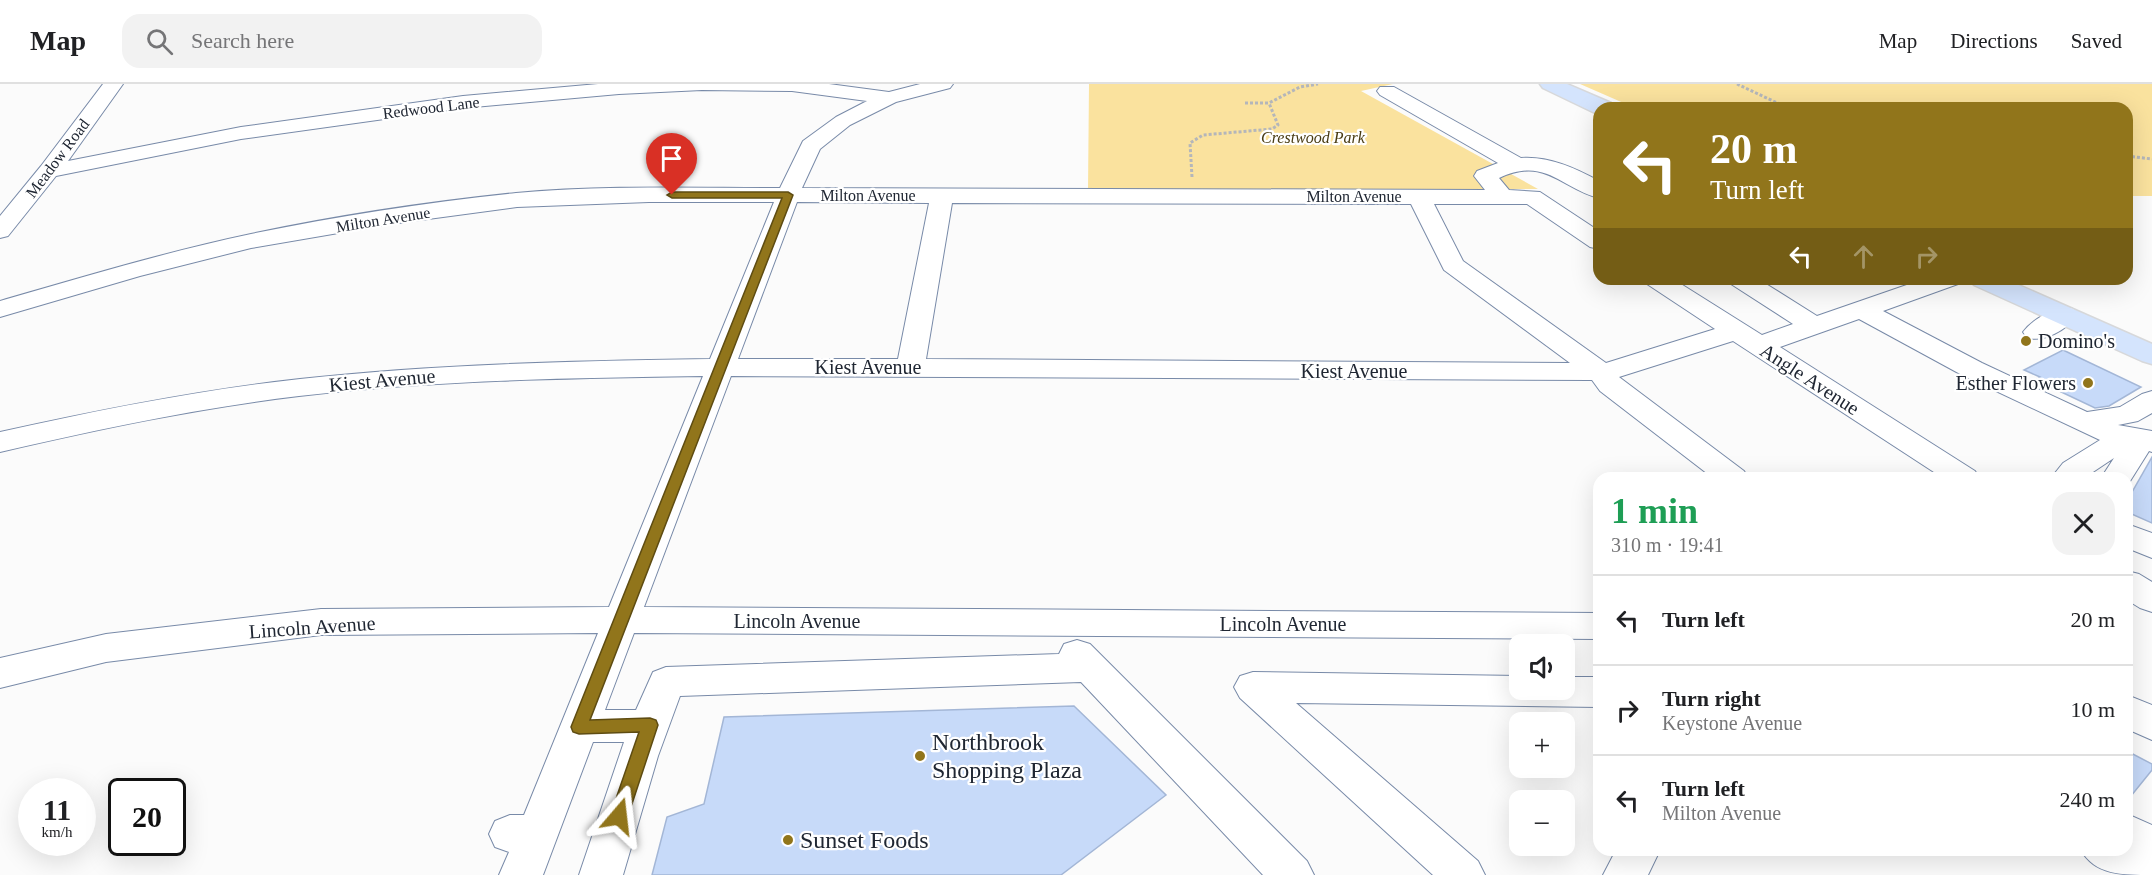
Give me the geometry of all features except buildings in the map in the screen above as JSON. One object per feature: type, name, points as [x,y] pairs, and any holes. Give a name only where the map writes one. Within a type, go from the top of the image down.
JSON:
[{"type":"main road","points":[[1550,84],[1593,103]]},
{"type":"main road","points":[[1996,285],[2064,315],[2149,380]]},
{"type":"street","name":"Meadow Road","points":[[0,231],[49,171],[113,84]]},
{"type":"street","name":"Redwood Lane","points":[[49,171],[241,133],[463,102],[619,88],[702,84],[792,85],[889,98]]},
{"type":"street","points":[[521,875],[523,834],[579,727],[788,195],[811,146],[843,121],[889,98],[944,84]]},
{"type":"street","points":[[1387,91],[1514,164]]},
{"type":"street","points":[[1503,197],[1485,176],[1514,164],[1536,164],[1556,168],[1593,187]]},
{"type":"street","name":"Milton Avenue","points":[[0,309],[131,271],[251,241],[392,217],[517,201],[649,195],[1532,197],[1593,238]]},
{"type":"street","points":[[910,368],[942,195]]},
{"type":"street","points":[[1419,196],[1453,265],[1600,372],[1610,385],[1724,472]]},
{"type":"street","name":"Angle Avenue","points":[[1665,285],[1955,472]]},
{"type":"street","points":[[1750,285],[1815,326]]},
{"type":"street","name":"Kiest Avenue","points":[[0,442],[76,424],[212,400],[338,383],[457,374],[722,366],[1606,372],[1747,338],[1815,326],[1932,285]]},
{"type":"street","points":[[1862,310],[1972,369],[2120,432]]},
{"type":"street","points":[[2037,332],[2064,315]]},
{"type":"street","points":[[1898,320],[2001,374]]},
{"type":"street","points":[[2092,472],[2120,432],[2149,380]]},
{"type":"street","points":[[2072,472],[2120,432]]},
{"type":"street","points":[[2117,472],[2120,432]]},
{"type":"street","points":[[2133,538],[2152,546]]},
{"type":"street","points":[[2133,587],[2152,599]]},
{"type":"street","name":"Lincoln Avenue","points":[[0,673],[106,648],[321,622],[621,620],[1593,626]]},
{"type":"street","points":[[1047,623],[1292,875]]},
{"type":"street","points":[[601,875],[666,682],[1091,667]]},
{"type":"street","points":[[1463,875],[1253,687],[1593,692]]},
{"type":"street","points":[[2133,713],[2152,724]]},
{"type":"street","points":[[579,727],[650,725]]},
{"type":"street","points":[[2133,836],[2152,847]]},
{"type":"street","points":[[1624,875],[1636,856]]},
{"type":"street","points":[[2112,856],[2144,875]]},
{"type":"path","points":[[1245,103],[1269,103],[1300,87],[1318,84]]},
{"type":"path","points":[[1737,84],[1775,102]]},
{"type":"path","points":[[1182,177],[1193,177],[1189,153],[1190,143],[1203,135],[1254,132],[1272,129],[1278,125],[1269,103]]},
{"type":"path","points":[[2133,157],[2152,159]]},
{"type":"green space","name":"Crestwood Park","points":[[1089,84],[1393,84],[1361,91],[1538,189],[1088,189]]},
{"type":"green space","points":[[1580,84],[2152,84],[2152,196],[2133,196],[2133,102],[1621,102]]},
{"type":"place","name":"Domino's","points":[[2026,341]]},
{"type":"place","name":"Esther Flowers","points":[[2088,383]]},
{"type":"place","name":"Northbrook Shopping Plaza","points":[[920,756]]},
{"type":"place","name":"Sunset Foods","points":[[788,840]]},
{"type":"route","points":[[619,816],[650,725],[579,727],[788,195],[672,195]]}]
